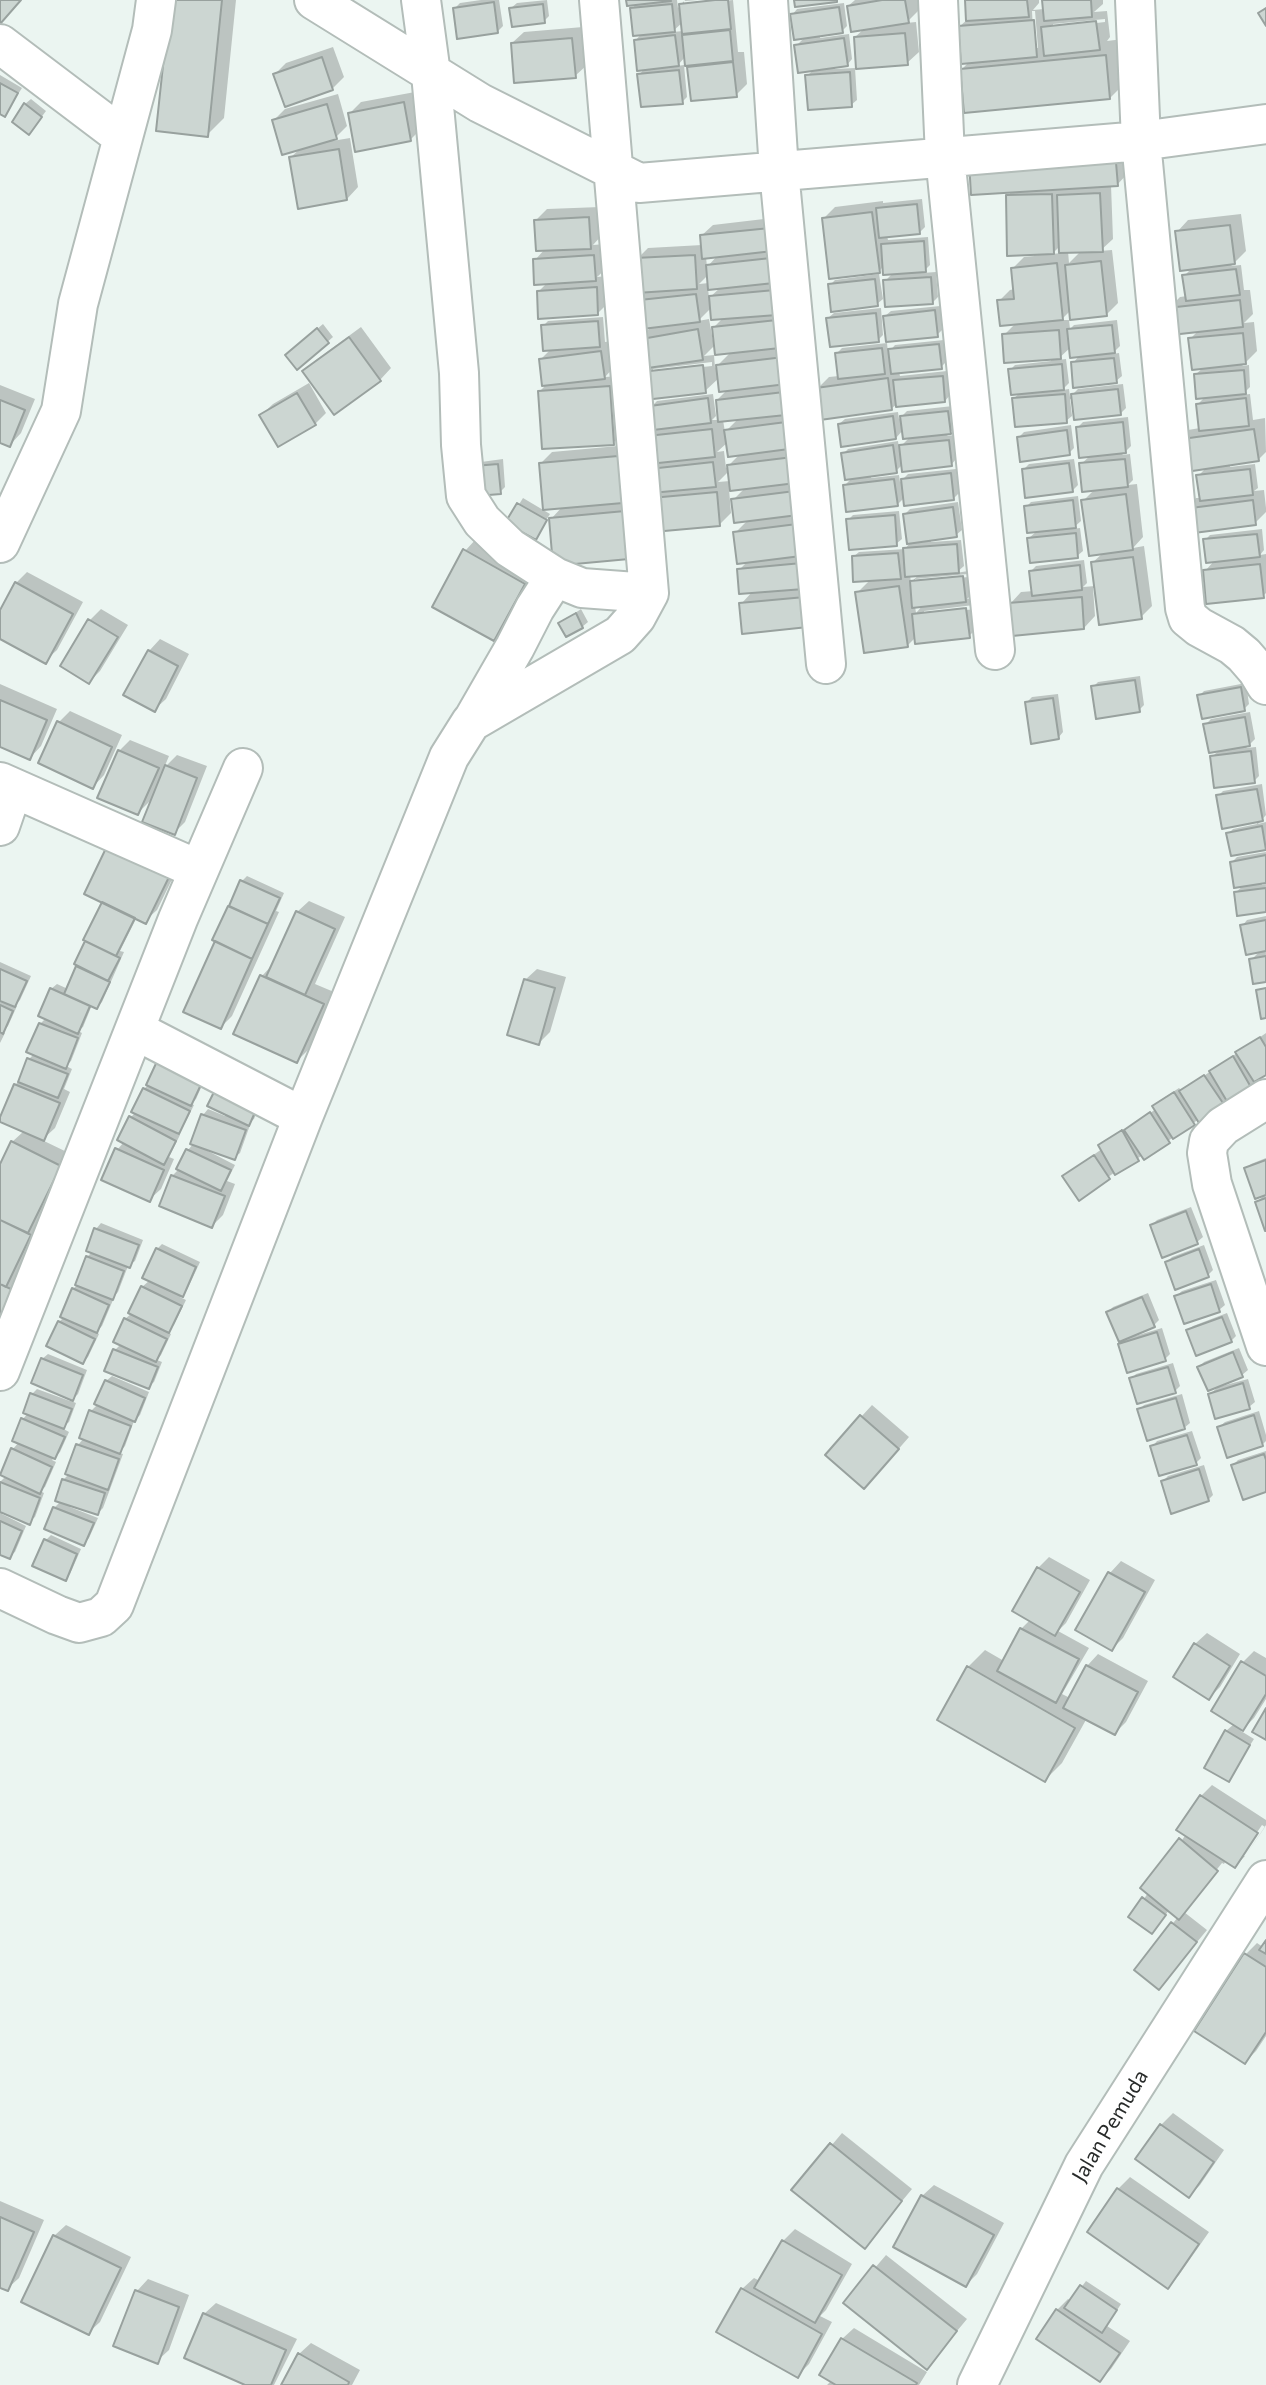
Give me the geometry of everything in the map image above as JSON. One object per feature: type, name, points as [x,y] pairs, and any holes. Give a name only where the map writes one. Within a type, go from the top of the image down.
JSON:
[{"type":"street","points":[[0,543],[61,411],[78,304],[152,30],[156,0]]},
{"type":"street","points":[[314,0],[480,103],[639,183],[1141,141],[1266,124]]},
{"type":"street","points":[[421,0],[431,74],[459,373],[466,496],[482,521],[510,548],[555,577],[582,588],[649,593]]},
{"type":"street","points":[[471,722],[620,635],[636,617],[649,593],[599,0]]},
{"type":"street","points":[[768,0],[779,171],[826,664]]},
{"type":"street","points":[[938,0],[944,156],[995,650]]},
{"type":"street","points":[[1135,0],[1141,141],[1185,608],[1188,618],[1199,627],[1232,645],[1244,655],[1266,685]]},
{"type":"street","points":[[0,44],[123,137]]},
{"type":"street","points":[[0,1588],[79,1623],[101,1617],[114,1605],[303,1118],[449,757],[555,577]]},
{"type":"street","points":[[0,1371],[199,870],[243,768]]},
{"type":"street","points":[[0,826],[7,785],[199,870]]},
{"type":"street","points":[[135,1030],[303,1118]]},
{"type":"street","points":[[1266,1098],[1223,1126],[1209,1141],[1207,1153],[1212,1184],[1266,1346]]},
{"type":"street","name":"Jalan Pemuda","points":[[977,2385],[1084,2165],[1266,1880]]},
{"type":"building","points":[[0,0],[21,0],[0,24]]},
{"type":"building","points":[[170,0],[222,0],[208,137],[156,131]]},
{"type":"building","points":[[626,0],[670,0],[671,1],[627,6]]},
{"type":"building","points":[[728,0],[731,29],[682,34],[679,4]]},
{"type":"building","points":[[794,0],[837,0],[837,2],[795,7]]},
{"type":"building","points":[[882,0],[905,0],[909,23],[851,32],[847,6]]},
{"type":"building","points":[[965,0],[1027,0],[1029,17],[966,21]]},
{"type":"building","points":[[1042,0],[1091,0],[1092,17],[1044,21]]},
{"type":"building","points":[[494,2],[498,33],[457,39],[453,8]]},
{"type":"building","points":[[543,4],[545,23],[512,27],[509,8]]},
{"type":"building","points":[[672,4],[675,32],[633,36],[630,8]]},
{"type":"building","points":[[839,7],[843,33],[794,40],[790,14]]},
{"type":"building","points":[[1266,8],[1266,26],[1258,13]]},
{"type":"building","points":[[1034,20],[1037,57],[961,64],[958,26]]},
{"type":"building","points":[[1096,21],[1100,50],[1044,56],[1041,27]]},
{"type":"building","points":[[730,30],[733,61],[685,66],[682,35]]},
{"type":"building","points":[[905,33],[908,65],[856,69],[854,37]]},
{"type":"building","points":[[675,35],[679,66],[637,71],[634,40]]},
{"type":"building","points":[[572,38],[576,78],[514,83],[511,43]]},
{"type":"building","points":[[844,38],[848,66],[798,73],[794,45]]},
{"type":"building","points":[[1106,55],[1110,99],[964,113],[960,69]]},
{"type":"building","points":[[322,57],[333,90],[285,107],[273,74]]},
{"type":"building","points":[[733,62],[737,97],[691,101],[687,67]]},
{"type":"building","points":[[679,70],[683,104],[641,107],[637,74]]},
{"type":"building","points":[[850,72],[852,107],[808,110],[805,75]]},
{"type":"building","points":[[0,83],[18,93],[5,117],[0,114]]},
{"type":"building","points":[[404,102],[411,141],[355,152],[348,113]]},
{"type":"building","points":[[24,103],[42,117],[29,135],[12,122]]},
{"type":"building","points":[[327,104],[337,139],[282,155],[272,120]]},
{"type":"building","points":[[339,149],[347,200],[298,209],[289,157]]},
{"type":"building","points":[[1115,151],[1118,186],[971,195],[969,161]]},
{"type":"building","points":[[1100,193],[1103,252],[1059,253],[1057,195]]},
{"type":"building","points":[[1052,194],[1054,254],[1007,256],[1006,195]]},
{"type":"building","points":[[917,204],[920,234],[879,238],[876,208]]},
{"type":"building","points":[[872,212],[880,273],[829,279],[822,218]]},
{"type":"building","points":[[589,217],[591,249],[536,251],[534,220]]},
{"type":"building","points":[[1230,225],[1235,264],[1180,271],[1175,231]]},
{"type":"building","points":[[770,228],[773,251],[702,259],[700,235]]},
{"type":"building","points":[[924,241],[926,272],[883,275],[881,244]]},
{"type":"building","points":[[594,255],[596,281],[534,285],[533,259]]},
{"type":"building","points":[[695,255],[697,289],[636,293],[635,258]]},
{"type":"building","points":[[771,258],[774,283],[708,290],[706,265]]},
{"type":"building","points":[[1101,261],[1107,316],[1070,320],[1065,265]]},
{"type":"building","points":[[1057,263],[1063,320],[1000,326],[997,300],[1014,299],[1011,268]]},
{"type":"building","points":[[1236,269],[1240,295],[1186,301],[1182,275]]},
{"type":"building","points":[[931,277],[933,304],[885,307],[883,280]]},
{"type":"building","points":[[875,279],[878,306],[831,312],[828,284]]},
{"type":"building","points":[[597,287],[598,315],[538,319],[537,291]]},
{"type":"building","points":[[775,290],[777,315],[711,320],[709,296]]},
{"type":"building","points":[[696,294],[700,322],[634,330],[630,301]]},
{"type":"building","points":[[1240,300],[1243,327],[1171,335],[1167,308]]},
{"type":"building","points":[[935,310],[938,337],[886,342],[883,316]]},
{"type":"building","points":[[876,313],[879,342],[830,347],[826,318]]},
{"type":"building","points":[[777,320],[780,348],[715,355],[712,327]]},
{"type":"building","points":[[598,321],[600,347],[543,351],[541,325]]},
{"type":"building","points":[[1112,325],[1115,353],[1070,358],[1067,329]]},
{"type":"building","points":[[317,328],[329,343],[297,370],[285,355]]},
{"type":"building","points":[[698,329],[703,360],[641,369],[636,340]]},
{"type":"building","points":[[1059,330],[1061,359],[1004,363],[1002,334]]},
{"type":"building","points":[[1243,333],[1246,364],[1192,370],[1188,338]]},
{"type":"building","points":[[349,337],[381,381],[334,415],[302,371]]},
{"type":"building","points":[[939,344],[942,369],[891,374],[888,349]]},
{"type":"building","points":[[882,348],[885,374],[838,379],[835,353]]},
{"type":"building","points":[[601,351],[605,379],[542,386],[539,359]]},
{"type":"building","points":[[784,357],[787,384],[719,392],[716,365]]},
{"type":"building","points":[[1114,358],[1117,383],[1073,388],[1071,362]]},
{"type":"building","points":[[1062,364],[1064,390],[1011,395],[1008,369]]},
{"type":"building","points":[[703,365],[706,393],[644,400],[641,372]]},
{"type":"building","points":[[1244,370],[1246,394],[1196,399],[1194,374]]},
{"type":"building","points":[[943,376],[945,402],[896,407],[893,380]]},
{"type":"building","points":[[888,378],[892,410],[820,420],[816,388]]},
{"type":"building","points":[[610,386],[614,445],[542,449],[538,391]]},
{"type":"building","points":[[1118,389],[1121,415],[1074,420],[1071,394]]},
{"type":"building","points":[[784,392],[786,415],[718,422],[716,400]]},
{"type":"building","points":[[297,393],[316,425],[278,447],[259,415]]},
{"type":"building","points":[[1065,394],[1067,423],[1015,427],[1012,398]]},
{"type":"building","points":[[708,398],[711,423],[653,430],[650,406]]},
{"type":"building","points":[[1246,398],[1249,426],[1199,431],[1196,404]]},
{"type":"building","points":[[0,400],[25,410],[10,447],[0,443]]},
{"type":"building","points":[[948,411],[951,434],[903,439],[900,416]]},
{"type":"building","points":[[893,416],[896,439],[841,447],[838,424]]},
{"type":"building","points":[[786,422],[789,449],[728,457],[724,430]]},
{"type":"building","points":[[1123,422],[1126,453],[1079,458],[1076,427]]},
{"type":"building","points":[[712,429],[715,457],[649,464],[647,436]]},
{"type":"building","points":[[1254,429],[1259,461],[1179,473],[1175,440]]},
{"type":"building","points":[[1067,430],[1070,455],[1020,462],[1017,437]]},
{"type":"building","points":[[949,440],[952,466],[902,472],[899,445]]},
{"type":"building","points":[[893,445],[897,473],[845,480],[841,453]]},
{"type":"building","points":[[618,456],[623,503],[543,510],[539,463]]},
{"type":"building","points":[[793,457],[796,483],[730,491],[727,465]]},
{"type":"building","points":[[1125,459],[1128,487],[1082,492],[1079,463]]},
{"type":"building","points":[[713,462],[716,487],[651,493],[649,469]]},
{"type":"building","points":[[1069,463],[1073,492],[1025,498],[1022,469]]},
{"type":"building","points":[[498,464],[501,494],[476,496],[474,466]]},
{"type":"building","points":[[1250,469],[1253,495],[1200,501],[1196,475]]},
{"type":"building","points":[[951,473],[954,500],[904,506],[901,479]]},
{"type":"building","points":[[894,479],[898,506],[846,512],[843,485]]},
{"type":"building","points":[[795,491],[798,515],[734,523],[731,499]]},
{"type":"building","points":[[717,492],[720,526],[653,532],[651,498]]},
{"type":"building","points":[[1126,494],[1133,550],[1089,556],[1081,500]]},
{"type":"building","points":[[1073,500],[1076,528],[1027,533],[1024,506]]},
{"type":"building","points":[[1253,500],[1256,525],[1186,534],[1183,509]]},
{"type":"building","points":[[517,503],[547,520],[536,540],[505,523]]},
{"type":"building","points":[[953,507],[957,537],[907,544],[903,514]]},
{"type":"building","points":[[625,511],[629,559],[553,566],[549,518]]},
{"type":"building","points":[[895,515],[897,546],[849,550],[846,519]]},
{"type":"building","points":[[797,524],[801,556],[737,564],[733,532]]},
{"type":"building","points":[[1076,533],[1078,558],[1030,563],[1027,538]]},
{"type":"building","points":[[1257,534],[1260,557],[1206,563],[1203,539]]},
{"type":"building","points":[[957,544],[959,573],[905,577],[903,548]]},
{"type":"building","points":[[463,549],[525,584],[494,641],[432,607]]},
{"type":"building","points":[[898,553],[901,579],[853,582],[852,556]]},
{"type":"building","points":[[1133,557],[1142,619],[1099,625],[1091,562]]},
{"type":"building","points":[[802,563],[804,589],[739,594],[737,569]]},
{"type":"building","points":[[1260,564],[1264,598],[1206,604],[1203,570]]},
{"type":"building","points":[[1080,565],[1082,590],[1032,596],[1029,571]]},
{"type":"building","points":[[963,576],[966,602],[912,608],[910,581]]},
{"type":"building","points":[[15,582],[73,614],[46,664],[0,639],[0,610]]},
{"type":"building","points":[[899,586],[908,647],[864,653],[855,592]]},
{"type":"building","points":[[805,597],[808,627],[742,634],[739,603]]},
{"type":"building","points":[[1082,597],[1084,629],[1012,636],[1008,603]]},
{"type":"building","points":[[966,608],[970,638],[915,644],[912,614]]},
{"type":"building","points":[[576,613],[583,628],[566,637],[558,623]]},
{"type":"building","points":[[88,619],[118,637],[89,684],[60,666]]},
{"type":"building","points":[[148,650],[178,666],[155,712],[123,695]]},
{"type":"building","points":[[1135,680],[1140,712],[1096,719],[1091,686]]},
{"type":"building","points":[[1241,687],[1245,711],[1202,719],[1197,695]]},
{"type":"building","points":[[1053,698],[1059,739],[1031,744],[1025,702]]},
{"type":"building","points":[[0,700],[47,720],[30,760],[0,747]]},
{"type":"building","points":[[1245,717],[1250,746],[1209,753],[1203,724]]},
{"type":"building","points":[[57,721],[112,747],[93,789],[38,763]]},
{"type":"building","points":[[118,750],[159,768],[138,815],[97,798]]},
{"type":"building","points":[[1251,751],[1255,783],[1214,788],[1210,756]]},
{"type":"building","points":[[165,765],[197,778],[175,835],[142,822]]},
{"type":"building","points":[[1257,789],[1263,821],[1222,829],[1216,795]]},
{"type":"building","points":[[1262,826],[1266,850],[1231,856],[1226,833]]},
{"type":"building","points":[[108,844],[170,875],[146,924],[84,894]]},
{"type":"building","points":[[1266,855],[1266,883],[1234,888],[1230,862]]},
{"type":"building","points":[[240,880],[280,898],[268,924],[229,906]]},
{"type":"building","points":[[1266,888],[1266,912],[1237,916],[1234,892]]},
{"type":"building","points":[[102,902],[135,918],[116,956],[83,940]]},
{"type":"building","points":[[228,906],[268,924],[252,959],[212,940]]},
{"type":"building","points":[[296,911],[335,929],[305,995],[266,977]]},
{"type":"building","points":[[1266,920],[1266,951],[1246,955],[1240,925]]},
{"type":"building","points":[[85,941],[120,958],[108,981],[74,964]]},
{"type":"building","points":[[215,941],[252,959],[221,1029],[183,1012]]},
{"type":"building","points":[[1266,956],[1266,982],[1253,984],[1249,959]]},
{"type":"building","points":[[76,966],[110,982],[97,1009],[64,994]]},
{"type":"building","points":[[0,969],[27,981],[15,1007],[0,1001]]},
{"type":"building","points":[[260,975],[324,1004],[297,1063],[233,1034]]},
{"type":"building","points":[[524,979],[555,988],[539,1045],[507,1035]]},
{"type":"building","points":[[50,988],[90,1006],[78,1034],[38,1016]]},
{"type":"building","points":[[1266,988],[1266,1018],[1261,1019],[1256,990]]},
{"type":"building","points":[[0,1005],[13,1011],[3,1034],[0,1032]]},
{"type":"building","points":[[39,1023],[78,1038],[66,1069],[26,1052]]},
{"type":"building","points":[[1260,1037],[1266,1047],[1266,1075],[1254,1082],[1235,1052]]},
{"type":"building","points":[[1233,1056],[1252,1089],[1228,1103],[1209,1071]]},
{"type":"building","points":[[159,1057],[204,1078],[191,1106],[146,1085]]},
{"type":"building","points":[[27,1058],[68,1074],[58,1098],[18,1082]]},
{"type":"building","points":[[1204,1075],[1225,1106],[1199,1123],[1179,1091]]},
{"type":"building","points":[[14,1084],[60,1103],[44,1141],[0,1122]]},
{"type":"building","points":[[218,1084],[259,1103],[249,1126],[207,1106]]},
{"type":"building","points":[[143,1088],[190,1111],[179,1134],[131,1112]]},
{"type":"building","points":[[1174,1092],[1195,1125],[1173,1139],[1152,1106]]},
{"type":"building","points":[[1150,1112],[1170,1143],[1144,1160],[1124,1130]]},
{"type":"building","points":[[201,1114],[246,1130],[235,1160],[190,1144]]},
{"type":"building","points":[[129,1116],[176,1141],[164,1165],[117,1140]]},
{"type":"building","points":[[1122,1130],[1139,1161],[1115,1175],[1098,1145]]},
{"type":"building","points":[[11,1141],[61,1166],[28,1233],[0,1220],[0,1164]]},
{"type":"building","points":[[115,1148],[164,1170],[150,1202],[101,1180]]},
{"type":"building","points":[[186,1149],[231,1170],[221,1191],[176,1169]]},
{"type":"building","points":[[1094,1155],[1110,1179],[1079,1201],[1062,1176]]},
{"type":"building","points":[[1266,1160],[1266,1195],[1255,1199],[1244,1168]]},
{"type":"building","points":[[171,1175],[225,1196],[212,1228],[159,1206]]},
{"type":"building","points":[[1266,1198],[1266,1231],[1265,1231],[1255,1202]]},
{"type":"building","points":[[1186,1211],[1198,1244],[1162,1258],[1150,1225]]},
{"type":"building","points":[[0,1220],[31,1235],[6,1287],[0,1284]]},
{"type":"building","points":[[94,1228],[139,1245],[130,1268],[86,1251]]},
{"type":"building","points":[[156,1248],[196,1267],[183,1297],[142,1278]]},
{"type":"building","points":[[1199,1249],[1209,1277],[1175,1290],[1165,1262]]},
{"type":"building","points":[[86,1256],[124,1271],[113,1300],[75,1285]]},
{"type":"building","points":[[0,1284],[15,1291],[0,1321]]},
{"type":"building","points":[[1211,1284],[1220,1312],[1184,1324],[1174,1296]]},
{"type":"building","points":[[141,1286],[182,1306],[169,1333],[128,1313]]},
{"type":"building","points":[[72,1288],[109,1305],[97,1333],[60,1317]]},
{"type":"building","points":[[1142,1297],[1155,1327],[1119,1342],[1106,1312]]},
{"type":"building","points":[[1222,1317],[1232,1342],[1196,1356],[1186,1330]]},
{"type":"building","points":[[124,1318],[167,1339],[156,1362],[113,1342]]},
{"type":"building","points":[[58,1321],[95,1339],[83,1364],[46,1346]]},
{"type":"building","points":[[1157,1332],[1166,1361],[1127,1373],[1118,1344]]},
{"type":"building","points":[[113,1349],[158,1367],[149,1389],[104,1371]]},
{"type":"building","points":[[1233,1352],[1243,1377],[1208,1391],[1197,1367]]},
{"type":"building","points":[[41,1358],[83,1375],[73,1401],[31,1383]]},
{"type":"building","points":[[1168,1367],[1176,1393],[1137,1404],[1129,1378]]},
{"type":"building","points":[[105,1380],[145,1398],[135,1422],[94,1404]]},
{"type":"building","points":[[1243,1383],[1250,1409],[1215,1419],[1208,1394]]},
{"type":"building","points":[[30,1393],[72,1409],[64,1429],[23,1413]]},
{"type":"building","points":[[1176,1398],[1185,1429],[1147,1441],[1137,1409]]},
{"type":"building","points":[[89,1410],[131,1426],[120,1454],[79,1438]]},
{"type":"building","points":[[860,1415],[899,1449],[864,1489],[825,1455]]},
{"type":"building","points":[[1254,1415],[1263,1446],[1227,1458],[1217,1427]]},
{"type":"building","points":[[21,1418],[65,1437],[55,1459],[12,1441]]},
{"type":"building","points":[[1187,1435],[1197,1465],[1159,1476],[1150,1446]]},
{"type":"building","points":[[76,1444],[119,1459],[108,1490],[65,1474]]},
{"type":"building","points":[[11,1448],[52,1467],[40,1494],[0,1475]]},
{"type":"building","points":[[1264,1454],[1266,1492],[1243,1500],[1231,1465]]},
{"type":"building","points":[[1199,1469],[1209,1501],[1171,1514],[1161,1481]]},
{"type":"building","points":[[62,1479],[105,1493],[98,1515],[55,1501]]},
{"type":"building","points":[[0,1482],[40,1498],[30,1525],[0,1512]]},
{"type":"building","points":[[53,1507],[94,1523],[84,1546],[44,1529]]},
{"type":"building","points":[[0,1521],[22,1531],[10,1559],[0,1555]]},
{"type":"building","points":[[44,1539],[77,1554],[66,1581],[32,1566]]},
{"type":"building","points":[[1037,1567],[1080,1592],[1055,1636],[1012,1611]]},
{"type":"building","points":[[1108,1572],[1145,1592],[1112,1651],[1075,1630]]},
{"type":"building","points":[[1020,1628],[1079,1659],[1056,1703],[997,1671]]},
{"type":"building","points":[[1194,1643],[1230,1666],[1209,1700],[1173,1677]]},
{"type":"building","points":[[1241,1661],[1266,1676],[1266,1694],[1243,1731],[1211,1711]]},
{"type":"building","points":[[1086,1665],[1138,1692],[1115,1735],[1063,1708]]},
{"type":"building","points":[[967,1666],[1075,1728],[1045,1782],[937,1720]]},
{"type":"building","points":[[1266,1708],[1266,1740],[1252,1732]]},
{"type":"building","points":[[1225,1730],[1250,1745],[1229,1782],[1204,1768]]},
{"type":"building","points":[[1200,1795],[1258,1833],[1235,1868],[1176,1830]]},
{"type":"building","points":[[1179,1838],[1218,1871],[1179,1920],[1140,1888]]},
{"type":"building","points":[[1142,1897],[1166,1915],[1152,1934],[1128,1917]]},
{"type":"building","points":[[1171,1922],[1197,1942],[1159,1990],[1134,1970]]},
{"type":"building","points":[[1266,1940],[1266,1954],[1259,1950]]},
{"type":"building","points":[[1244,1953],[1266,1967],[1266,2032],[1245,2064],[1194,2031]]},
{"type":"building","points":[[1160,2124],[1214,2162],[1189,2198],[1135,2159]]},
{"type":"building","points":[[830,2143],[902,2201],[865,2249],[791,2190]]},
{"type":"building","points":[[1117,2188],[1199,2244],[1168,2289],[1087,2232]]},
{"type":"building","points":[[921,2195],[994,2235],[966,2287],[893,2247]]},
{"type":"building","points":[[0,2217],[34,2232],[8,2291],[0,2288]]},
{"type":"building","points":[[53,2235],[121,2268],[89,2335],[21,2302]]},
{"type":"building","points":[[782,2240],[842,2275],[815,2323],[754,2288]]},
{"type":"building","points":[[873,2265],[957,2331],[927,2370],[843,2303]]},
{"type":"building","points":[[1080,2285],[1117,2310],[1102,2333],[1064,2308]]},
{"type":"building","points":[[741,2288],[822,2334],[798,2378],[716,2332]]},
{"type":"building","points":[[135,2290],[179,2307],[158,2364],[113,2346]]},
{"type":"building","points":[[1056,2309],[1120,2353],[1100,2382],[1036,2339]]},
{"type":"building","points":[[203,2313],[286,2350],[271,2385],[245,2385],[184,2358]]},
{"type":"building","points":[[841,2338],[917,2383],[916,2385],[836,2385],[819,2375]]},
{"type":"building","points":[[298,2353],[349,2382],[348,2385],[281,2385]]}]
